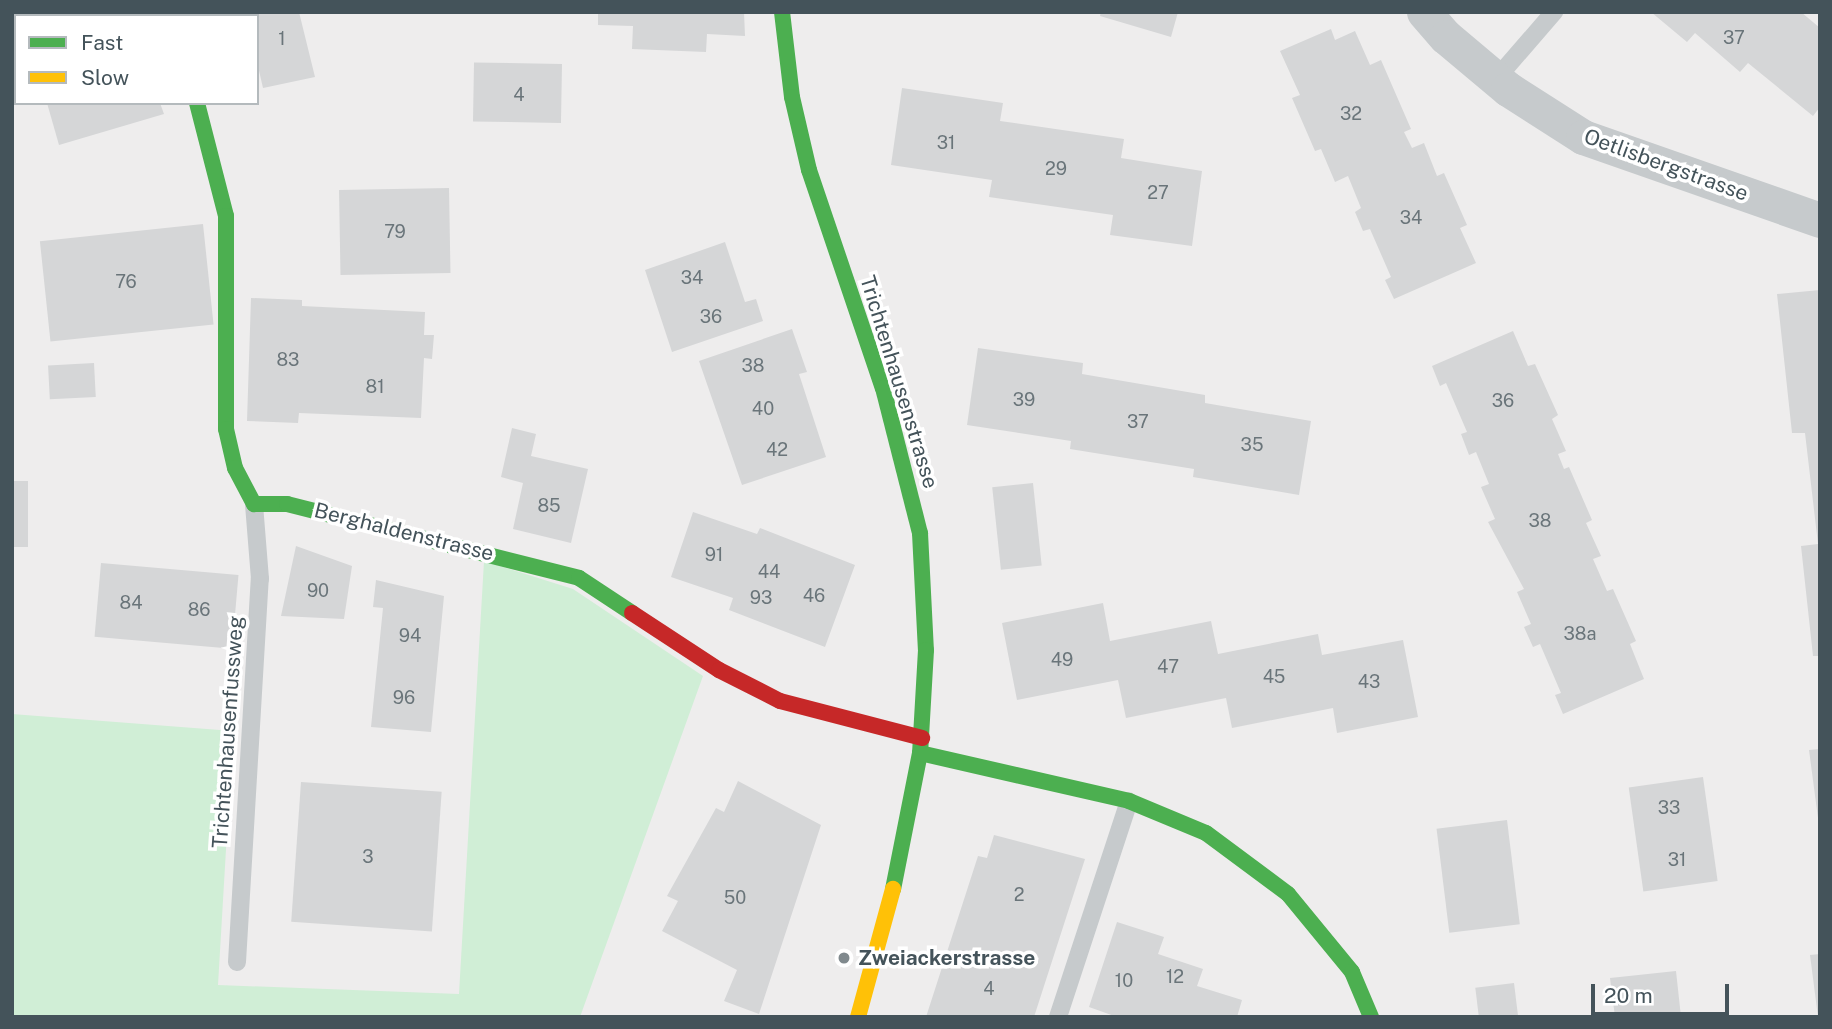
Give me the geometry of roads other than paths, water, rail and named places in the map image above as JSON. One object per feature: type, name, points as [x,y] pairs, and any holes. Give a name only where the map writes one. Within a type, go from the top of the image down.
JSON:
[{"type":"street","name":"Trichtenhausenstrasse","points":[[782,12],[792,97],[809,170],[911,482],[920,533],[925,607],[921,745],[903,853],[858,1017]]},
{"type":"street","name":"Oetlisbergstrasse","points":[[1424,12],[1446,37],[1496,79],[1583,137],[1820,220]]},
{"type":"street","points":[[198,105],[226,216],[226,429],[235,468],[254,504]]},
{"type":"street","name":"Berghaldenstrasse","points":[[254,504],[287,504],[579,578],[719,670],[780,701],[921,745]]},
{"type":"street","points":[[921,745],[1129,801],[1206,833],[1288,894],[1352,972],[1371,1017]]},
{"type":"lane","points":[[1496,79],[1554,12]]},
{"type":"lane","name":"Trichtenhausenfussweg","points":[[237,962],[260,579],[254,504]]},
{"type":"lane","points":[[1058,1017],[1129,801]]},
{"type":"place","name":"Zweiackerstrasse","points":[[844,958]]}]
